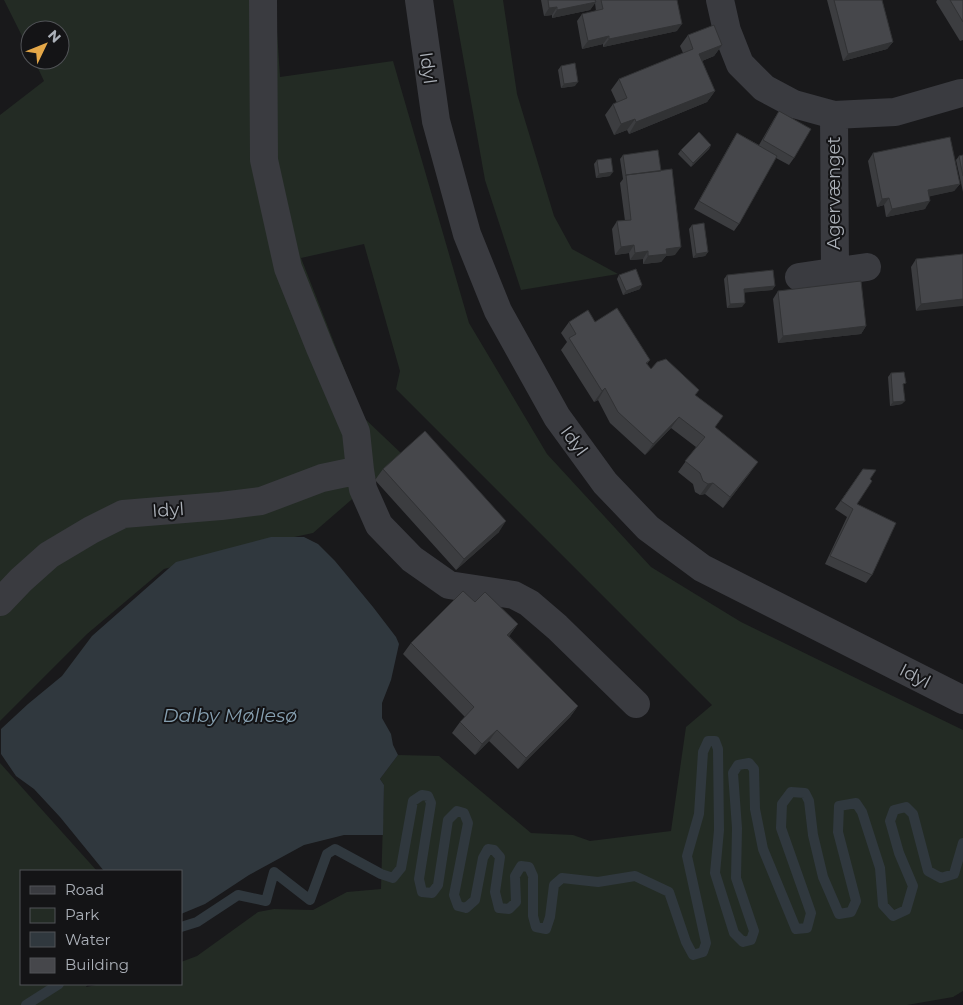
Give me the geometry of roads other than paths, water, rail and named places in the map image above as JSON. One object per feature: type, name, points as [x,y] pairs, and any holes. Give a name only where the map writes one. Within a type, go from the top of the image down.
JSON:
[{"type":"street","points":[[263,0],[264,160],[288,268],[356,432],[363,489],[379,525],[412,559],[448,585],[514,595],[529,603],[636,704]]},
{"type":"street","name":"Idyl","points":[[419,0],[436,121],[466,234],[507,328],[557,417],[605,483],[648,528],[702,568],[963,700]]},
{"type":"street","name":"Agervænget","points":[[720,0],[727,31],[740,64],[764,88],[794,104],[834,115],[895,112],[961,93]]},
{"type":"street","name":"Agervænget","points":[[834,115],[835,271]]},
{"type":"street","name":"Agervænget","points":[[799,277],[867,267]]},
{"type":"street","name":"Idyl","points":[[0,602],[49,555],[91,530],[123,514],[261,501],[322,478],[360,470]]},
{"type":"water","name":"Dalby Møllesø","points":[[271,537],[304,537],[318,544],[335,561],[373,607],[396,637],[399,644],[391,680],[382,703],[382,718],[391,734],[393,745],[398,755],[380,779],[384,785],[383,835],[344,835],[304,845],[249,875],[205,904],[182,914],[182,870],[103,870],[60,817],[34,789],[16,776],[1,754],[1,729],[62,676],[92,636],[176,562]]},
{"type":"waterway","points":[[182,927],[197,922],[238,895],[266,901],[274,872],[310,900],[327,854],[335,849],[381,874],[393,878],[401,868],[413,801],[422,795],[428,796],[431,803],[419,879],[422,892],[432,893],[438,885],[448,820],[457,811],[464,813],[468,823],[454,895],[458,906],[466,908],[475,900],[483,858],[488,849],[494,850],[500,857],[495,892],[499,908],[509,909],[516,902],[515,876],[521,866],[529,867],[533,876],[533,916],[536,927],[546,929],[550,917],[554,885],[562,878],[598,882],[635,876],[669,892],[686,942],[693,955],[703,952],[706,943],[687,856],[699,814],[703,752],[708,741],[715,741],[718,749],[719,830],[715,873],[734,933],[743,942],[751,940],[754,931],[736,878],[737,828],[733,773],[738,765],[749,763],[754,769],[755,809],[763,849],[796,929],[807,928],[811,913],[781,828],[782,804],[791,792],[805,793],[809,801],[813,835],[823,877],[839,914],[851,912],[856,901],[838,832],[839,806],[856,803],[862,812],[880,868],[883,905],[893,916],[906,910],[913,886],[899,853],[890,821],[894,810],[906,807],[913,814],[928,871],[941,878],[954,874],[963,843]]},
{"type":"waterway","points":[[26,1005],[57,985]]}]
